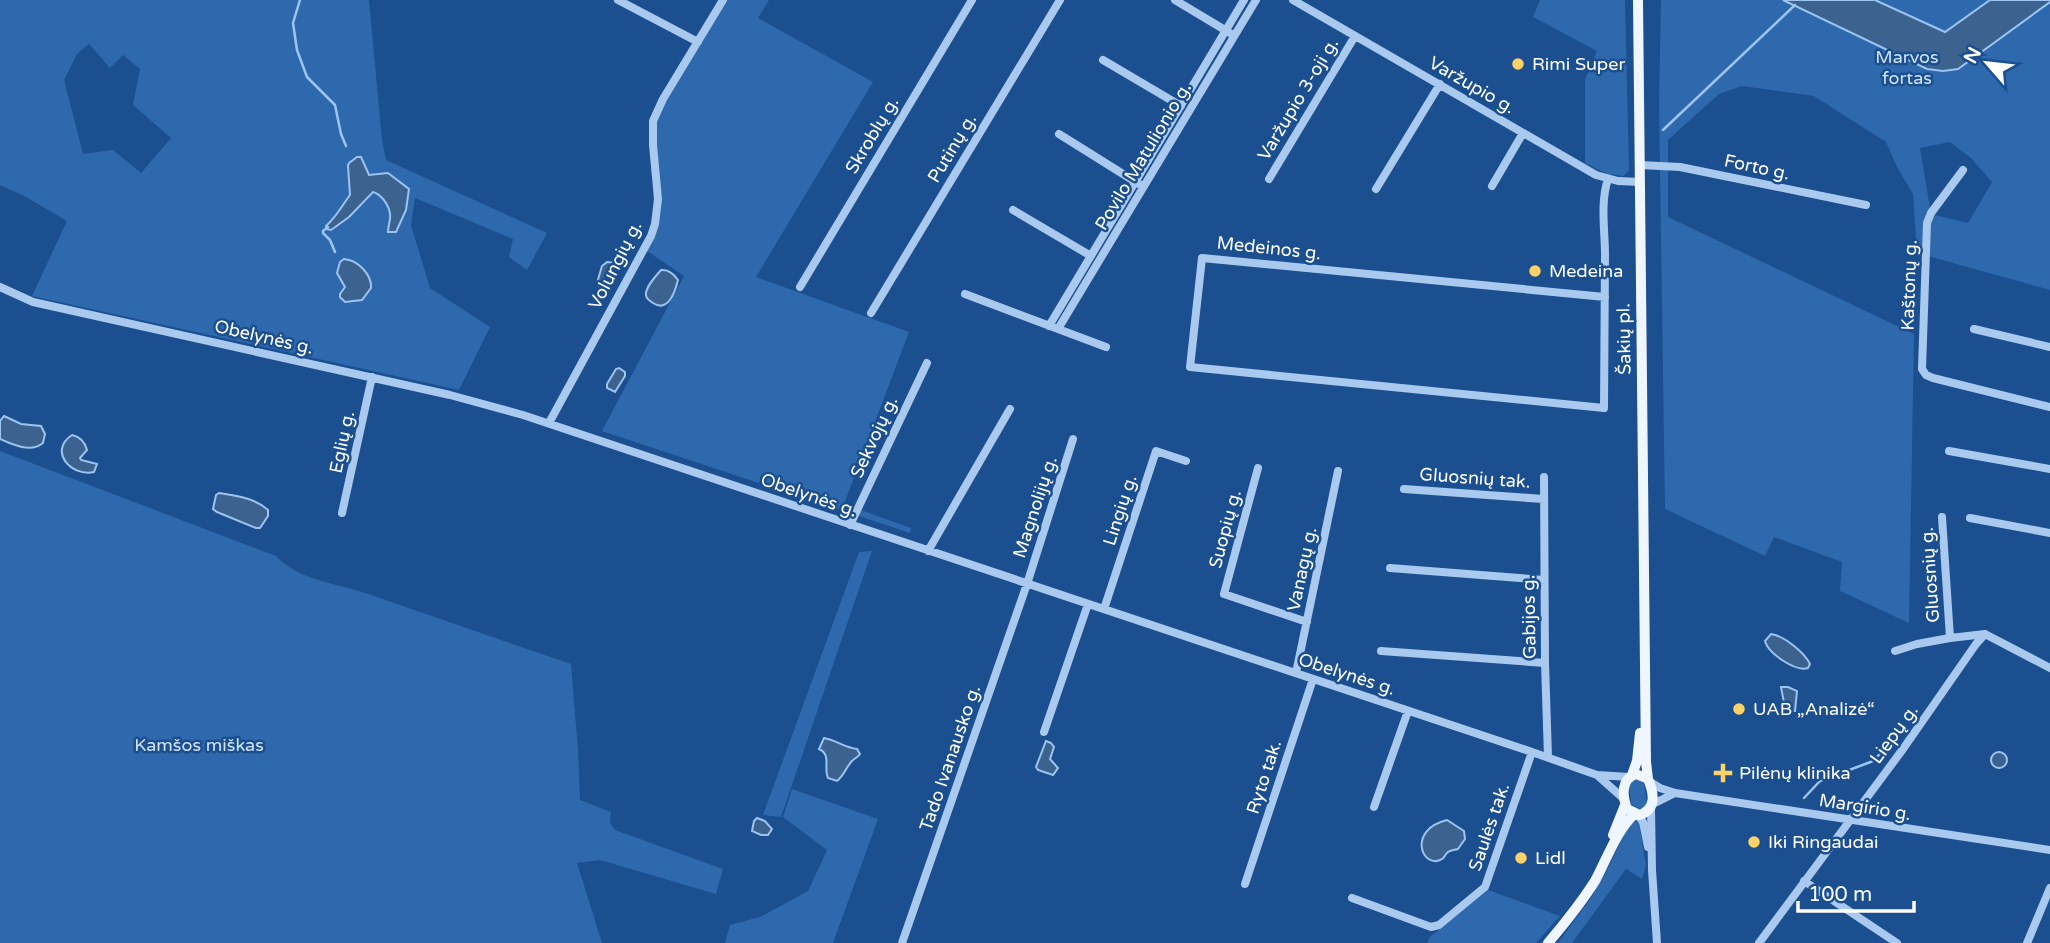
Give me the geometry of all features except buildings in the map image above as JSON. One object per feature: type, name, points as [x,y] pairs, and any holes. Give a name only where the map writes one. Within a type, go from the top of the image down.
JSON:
[{"type":"main road","name":"Šakių pl.","points":[[1638,0],[1646,770],[1649,781]]},
{"type":"main road","name":"Šakių pl.","points":[[1630,776],[1637,761],[1645,678]]},
{"type":"main road","points":[[1641,774],[1649,781],[1652,806],[1644,814],[1630,812],[1625,802],[1624,785],[1630,776],[1641,774]]},
{"type":"main road","points":[[1595,880],[1625,802]]},
{"type":"main road","points":[[1548,943],[1578,906],[1626,824],[1636,814]]},
{"type":"street","points":[[618,0],[698,42]]},
{"type":"street","name":"Volungių g.","points":[[549,423],[651,236],[658,199],[653,121],[663,99],[723,0]]},
{"type":"street","name":"Skroblų g.","points":[[800,286],[972,0]]},
{"type":"street","name":"Putinų g.","points":[[871,313],[1060,0]]},
{"type":"street","points":[[1175,0],[1234,36]]},
{"type":"street","name":"Povilo Matulionio g.","points":[[1049,326],[1244,0]]},
{"type":"street","name":"Povilo Matulionio g.","points":[[1058,329],[1256,0]]},
{"type":"street","name":"Varžupio g.","points":[[1293,0],[1596,175],[1640,182]]},
{"type":"street","name":"Varžupio 3-oji g.","points":[[1269,179],[1354,36]]},
{"type":"street","points":[[1104,60],[1181,106]]},
{"type":"street","points":[[1376,189],[1440,84]]},
{"type":"street","points":[[1492,186],[1523,133]]},
{"type":"street","points":[[1059,134],[1143,187]]},
{"type":"street","name":"Forto g.","points":[[1640,165],[1680,167],[1866,205]]},
{"type":"street","name":"Kaštonų g.","points":[[1963,170],[1931,213],[1927,223],[1922,369],[1926,375],[1933,378],[2050,407]]},
{"type":"street","points":[[1605,297],[1604,197],[1608,179]]},
{"type":"street","points":[[1013,210],[1090,256]]},
{"type":"street","name":"Medeinos g.","points":[[1202,258],[1605,297],[1604,408],[1190,367],[1202,258]]},
{"type":"street","name":"Obelynės g.","points":[[0,287],[33,302],[372,377],[549,423],[1597,775],[1630,776]]},
{"type":"street","points":[[965,294],[1106,347]]},
{"type":"street","points":[[1974,329],[2050,347]]},
{"type":"street","name":"Sekvojų g.","points":[[850,525],[927,362]]},
{"type":"street","name":"Eglių g.","points":[[342,513],[372,377]]},
{"type":"street","points":[[929,551],[1010,409]]},
{"type":"street","name":"Magnolijų g.","points":[[1027,584],[1073,439]]},
{"type":"street","points":[[1949,451],[2050,469]]},
{"type":"street","name":"Lingių g.","points":[[1104,609],[1156,452],[1186,461]]},
{"type":"street","name":"Suopių g.","points":[[1258,468],[1224,594],[1307,622]]},
{"type":"street","name":"Vanagų g.","points":[[1296,673],[1338,471]]},
{"type":"street","name":"Gabijos g.","points":[[1544,477],[1548,757]]},
{"type":"street","name":"Gluosnių tak.","points":[[1404,489],[1544,499]]},
{"type":"street","name":"Gluosnių g.","points":[[1942,517],[1950,638],[1985,634]]},
{"type":"street","points":[[1970,518],[2050,533]]},
{"type":"street","points":[[1390,569],[1544,580]]},
{"type":"street","name":"Tado Ivanausko g.","points":[[902,943],[1027,584]]},
{"type":"street","points":[[1044,732],[1087,604]]},
{"type":"street","points":[[1985,634],[2050,668]]},
{"type":"street","name":"Liepų g.","points":[[1759,943],[1985,634]]},
{"type":"street","points":[[1895,651],[1950,638]]},
{"type":"street","points":[[1381,651],[1545,663]]},
{"type":"street","name":"Ryto tak.","points":[[1245,884],[1313,679]]},
{"type":"street","points":[[1374,807],[1408,711]]},
{"type":"street","name":"Saulės tak.","points":[[1352,898],[1431,927],[1439,925],[1482,890],[1532,751]]},
{"type":"street","name":"Obelynės g.","points":[[1597,775],[1625,802]]},
{"type":"street","name":"Margirio g.","points":[[1649,781],[1660,789],[1675,793],[2050,850]]},
{"type":"street","points":[[1657,943],[1652,870],[1652,806],[1675,793]]},
{"type":"street","points":[[1636,814],[1641,818],[1644,827],[1652,870]]},
{"type":"street","points":[[1804,881],[1897,943]]},
{"type":"street","points":[[2027,943],[2050,888]]},
{"type":"green space","points":[[0,0],[369,0],[386,160],[547,233],[527,270],[509,257],[513,239],[415,198],[411,225],[430,288],[490,327],[459,390],[32,296],[67,221],[0,185]],"holes":[[[89,44],[110,68],[123,55],[140,69],[133,105],[171,138],[141,173],[113,150],[83,154],[64,80],[77,54]]]},
{"type":"green space","points":[[726,0],[769,0],[758,18],[873,82],[756,277],[909,332],[844,504],[911,528],[910,533],[602,431],[684,276],[647,251],[661,207],[656,123]]},
{"type":"green space","points":[[1540,0],[1625,0],[1629,171],[1623,176],[1607,174],[1585,163],[1585,80],[1597,51],[1533,17]]},
{"type":"green space","name":"Marvos fortas","points":[[1661,0],[2050,0],[2050,290],[1917,253],[1913,194],[1886,142],[1814,96],[1742,86],[1719,94],[1668,140],[1668,217],[1914,334],[1909,623],[1840,591],[1842,562],[1774,537],[1765,556],[1665,509],[1659,103]],"holes":[[[1950,142],[1971,158],[1992,182],[1968,223],[1931,214],[1920,148]]]},
{"type":"green space","name":"Kamšos miškas","points":[[0,451],[276,556],[307,576],[368,594],[571,664],[580,800],[611,812],[610,823],[615,830],[723,869],[716,894],[600,860],[577,863],[602,943],[0,943]]},
{"type":"green space","points":[[872,551],[781,817],[763,815],[859,552]]},
{"type":"green space","points":[[1636,779],[1644,784],[1647,803],[1644,808],[1638,810],[1631,804],[1629,787]]},
{"type":"green space","points":[[792,789],[878,819],[833,943],[725,943],[730,925],[760,917],[808,891],[827,850],[783,817]]},
{"type":"green space","points":[[1633,821],[1639,823],[1646,866],[1642,879],[1626,869],[1572,943],[1558,943],[1591,898]]},
{"type":"green space","points":[[1488,890],[1560,916],[1536,943],[1427,943],[1430,937]]},
{"type":"shaded area","points":[[1783,0],[1875,0],[1945,32],[1990,0],[2050,2],[1958,69],[1943,71],[1927,69]]},
{"type":"shaded area","points":[[357,157],[361,157],[369,175],[388,173],[409,189],[406,210],[396,232],[388,232],[388,207],[382,197],[373,192],[349,217],[331,230],[326,229],[350,195],[348,166]]},
{"type":"shaded area","points":[[344,259],[359,265],[367,273],[371,288],[362,300],[345,302],[340,297],[345,287],[337,273],[340,262]]},
{"type":"shaded area","points":[[607,262],[620,266],[608,289],[597,283],[602,266]]},
{"type":"shaded area","points":[[661,270],[671,272],[678,280],[670,300],[658,305],[647,299],[646,292]]},
{"type":"shaded area","points":[[619,368],[625,372],[625,376],[615,392],[607,388],[607,384]]},
{"type":"shaded area","points":[[4,416],[21,424],[41,426],[45,434],[43,443],[28,448],[0,439],[0,421]]},
{"type":"shaded area","points":[[72,435],[84,442],[87,450],[80,458],[97,464],[94,472],[77,471],[65,461],[62,448]]},
{"type":"shaded area","points":[[219,493],[257,503],[268,510],[268,516],[260,528],[256,528],[217,512],[213,509],[216,495]]},
{"type":"shaded area","points":[[1771,634],[1782,638],[1798,650],[1810,664],[1808,668],[1796,667],[1776,656],[1765,641]]},
{"type":"shaded area","points":[[1781,687],[1797,691],[1795,711],[1785,708]]},
{"type":"shaded area","points":[[824,738],[857,749],[860,754],[837,781],[828,778],[826,758],[819,749]]},
{"type":"shaded area","points":[[1046,741],[1054,747],[1050,759],[1058,768],[1053,775],[1036,767]]},
{"type":"shaded area","points":[[1996,752],[2002,752],[2007,760],[2005,766],[1996,768],[1991,763],[1991,757]]},
{"type":"shaded area","points":[[757,818],[765,821],[772,829],[768,835],[752,831]]},
{"type":"shaded area","points":[[1447,820],[1464,831],[1465,839],[1458,849],[1448,852],[1442,859],[1428,859],[1422,847],[1422,839],[1434,825]]},
{"type":"waterway","points":[[300,0],[293,23],[297,50],[307,77],[335,105],[346,146]]},
{"type":"waterway","points":[[1663,130],[1795,5]]},
{"type":"waterway","points":[[328,227],[323,233],[330,240],[335,252]]},
{"type":"waterway","points":[[1804,798],[1820,781],[1873,761],[1897,736]]},
{"type":"place","name":"Rimi Super","points":[[1518,64]]},
{"type":"place","name":"Medeina","points":[[1535,271]]},
{"type":"place","name":"UAB „Analizė“","points":[[1739,709]]},
{"type":"place","name":"Pilėnų klinika","points":[[1723,773]]},
{"type":"place","name":"Iki Ringaudai","points":[[1754,842]]},
{"type":"place","name":"Lidl","points":[[1521,858]]}]
